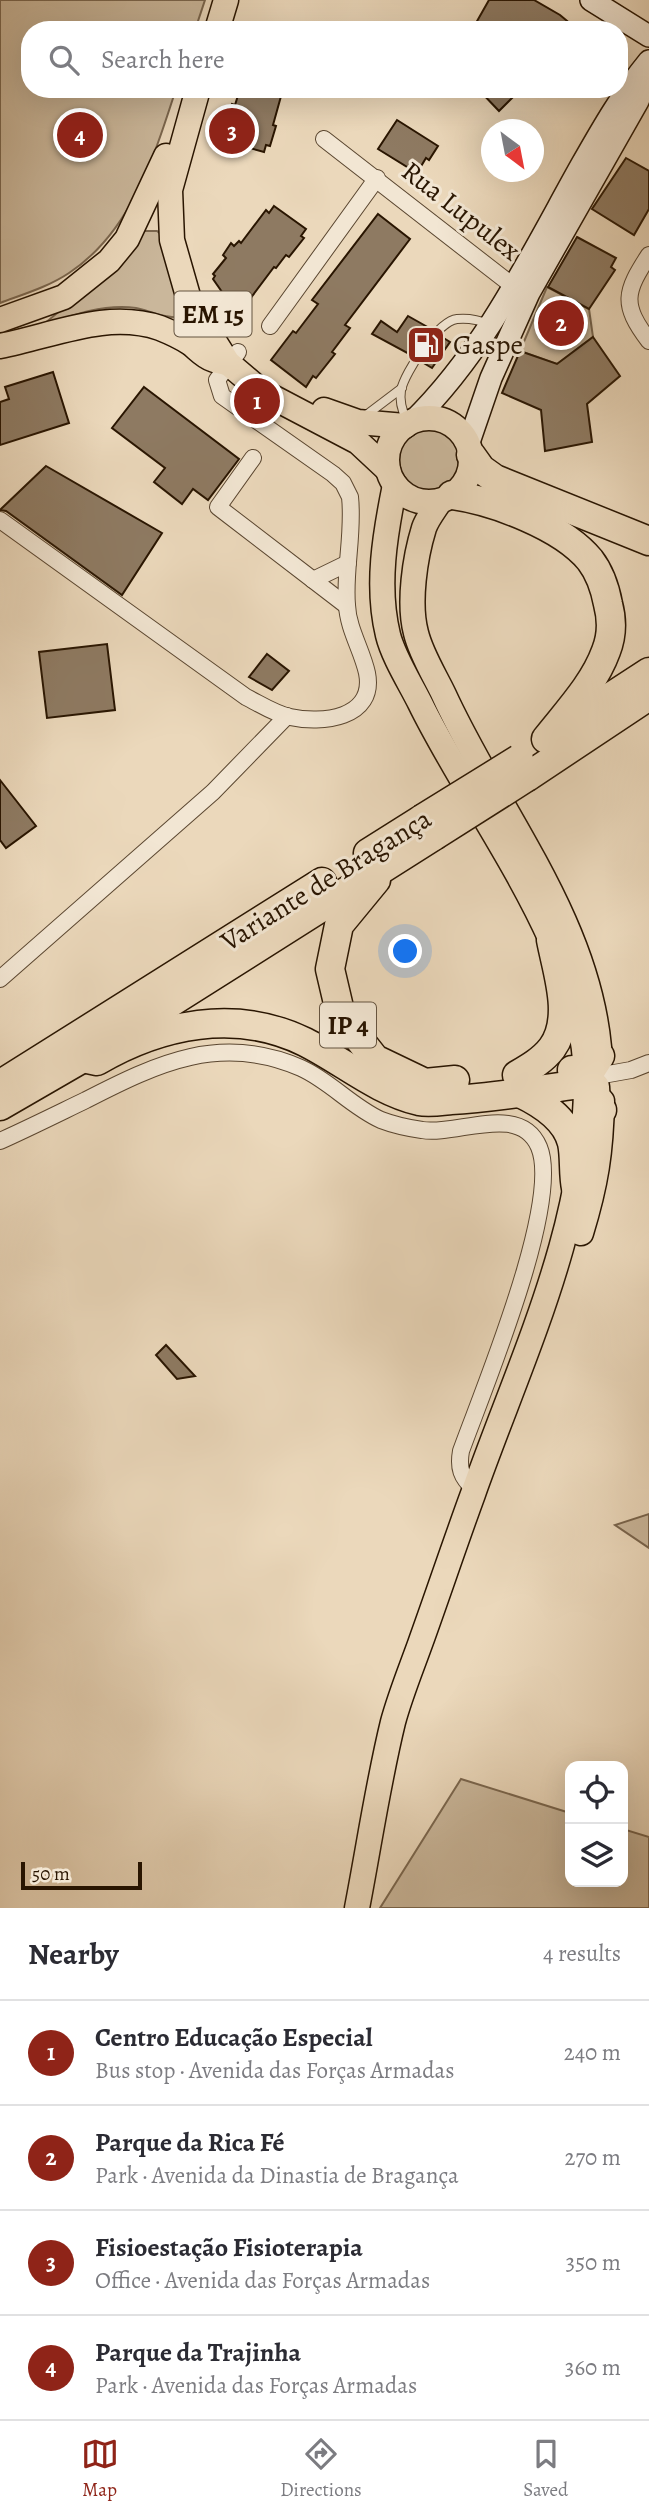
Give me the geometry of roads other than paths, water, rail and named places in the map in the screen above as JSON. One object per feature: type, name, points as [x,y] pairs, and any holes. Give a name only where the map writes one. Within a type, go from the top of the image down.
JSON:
[{"type":"highway","points":[[469,450],[481,469],[495,479],[649,541]]},
{"type":"highway","points":[[446,498],[478,499],[522,514],[573,544],[589,559],[604,587],[612,620],[608,649],[595,676],[546,739]]},
{"type":"highway","name":"Variante de Bragança","points":[[523,768],[546,739],[649,672]]},
{"type":"highway","name":"Variante de Bragança","points":[[0,1084],[523,768],[649,696]]},
{"type":"highway","name":"Variante de Bragança","points":[[0,1105],[82,1058],[394,859],[428,827]]},
{"type":"highway","name":"IP 4","points":[[394,859],[339,925],[330,969],[341,1016],[375,1059],[425,1083],[519,1084],[573,1069],[596,1070]]},
{"type":"highway","points":[[82,1058],[97,1061],[126,1044],[161,1031],[207,1023],[260,1026],[303,1041],[388,1091],[422,1102],[519,1084],[552,1047],[561,1026],[562,998],[551,940]]},
{"type":"highway","points":[[596,1070],[596,1103],[602,1110]]},
{"type":"highway","points":[[519,1084],[563,1126],[572,1143],[572,1168],[576,1188]]},
{"type":"main road","points":[[220,21],[226,0]]},
{"type":"main road","points":[[235,21],[241,0]]},
{"type":"main road","name":"EM 15","points":[[179,234],[170,190],[195,98]]},
{"type":"main road","name":"EM 15","points":[[211,98],[187,175],[179,234],[180,272],[233,358],[261,391],[358,442],[404,494],[427,502],[446,498]]},
{"type":"main road","points":[[0,320],[64,297],[109,261],[130,234],[176,135],[186,128]]},
{"type":"main road","points":[[130,234],[159,225],[179,234]]},
{"type":"main road","points":[[163,329],[182,323],[199,303]]},
{"type":"main road","points":[[0,346],[36,340],[86,324],[137,321],[163,329],[189,343],[210,359],[233,358]]},
{"type":"main road","name":"EM 15","points":[[233,358],[279,389],[330,413],[358,422],[408,424],[425,419],[439,419],[461,433],[469,450]]},
{"type":"main road","points":[[408,424],[396,435],[387,457],[392,478],[382,579],[388,638],[439,741],[533,903],[551,940],[567,978],[596,1070]]},
{"type":"main road","points":[[357,1908],[394,1720],[474,1489],[515,1387],[562,1252],[596,1070],[594,1010],[576,948],[551,892],[460,730],[415,632],[412,582],[424,526],[446,498],[467,478],[469,450]]},
{"type":"main road","points":[[474,1489],[524,1390],[574,1257],[594,1193],[601,1143],[602,1110]]},
{"type":"street","points":[[591,0],[625,21]]},
{"type":"street","points":[[628,23],[649,36]]},
{"type":"street","points":[[628,87],[649,61]]},
{"type":"street","points":[[469,450],[481,404],[529,293],[638,101],[649,76]]},
{"type":"street","points":[[408,424],[441,393],[461,368],[513,286],[621,98]]},
{"type":"street","name":"Rua Lupulex","points":[[324,139],[513,286]]},
{"type":"street","name":"Rua Lupulex","points":[[270,326],[377,178]]},
{"type":"street","points":[[649,255],[631,283],[629,305],[634,321],[649,341]]},
{"type":"street","points":[[0,330],[38,319],[64,297]]},
{"type":"street","points":[[481,404],[480,381],[496,339],[496,332],[489,324]]},
{"type":"street","points":[[0,520],[246,697],[287,716],[316,721],[344,715],[360,706],[367,689],[368,675],[346,606],[351,506],[343,483],[222,396],[217,380],[233,358]]},
{"type":"street","points":[[253,458],[218,507],[346,606]]},
{"type":"street","points":[[313,580],[348,563]]},
{"type":"street","points":[[0,979],[213,792],[287,716]]},
{"type":"street","points":[[0,1141],[152,1067],[207,1052],[262,1055],[285,1061],[306,1070],[381,1119],[404,1127],[440,1131],[489,1123],[509,1123],[527,1132],[538,1144],[544,1178],[527,1260],[515,1302],[461,1451],[459,1464],[463,1476],[474,1489]]},
{"type":"street","points":[[596,1070],[631,1070],[649,1063]]},
{"type":"lane","points":[[358,422],[401,388],[435,332],[454,319],[478,320],[489,324]]},
{"type":"lane","points":[[401,388],[400,407],[408,424]]},
{"type":"place","name":"Fisioestação Fisioterapia","points":[[232,131]]},
{"type":"place","name":"Parque da Trajinha","points":[[80,135]]},
{"type":"place","name":"Parque da Rica Fé","points":[[561,323]]},
{"type":"place","name":"Gaspe","points":[[426,345]]},
{"type":"place","name":"Centro Educação Especial","points":[[257,401]]}]
